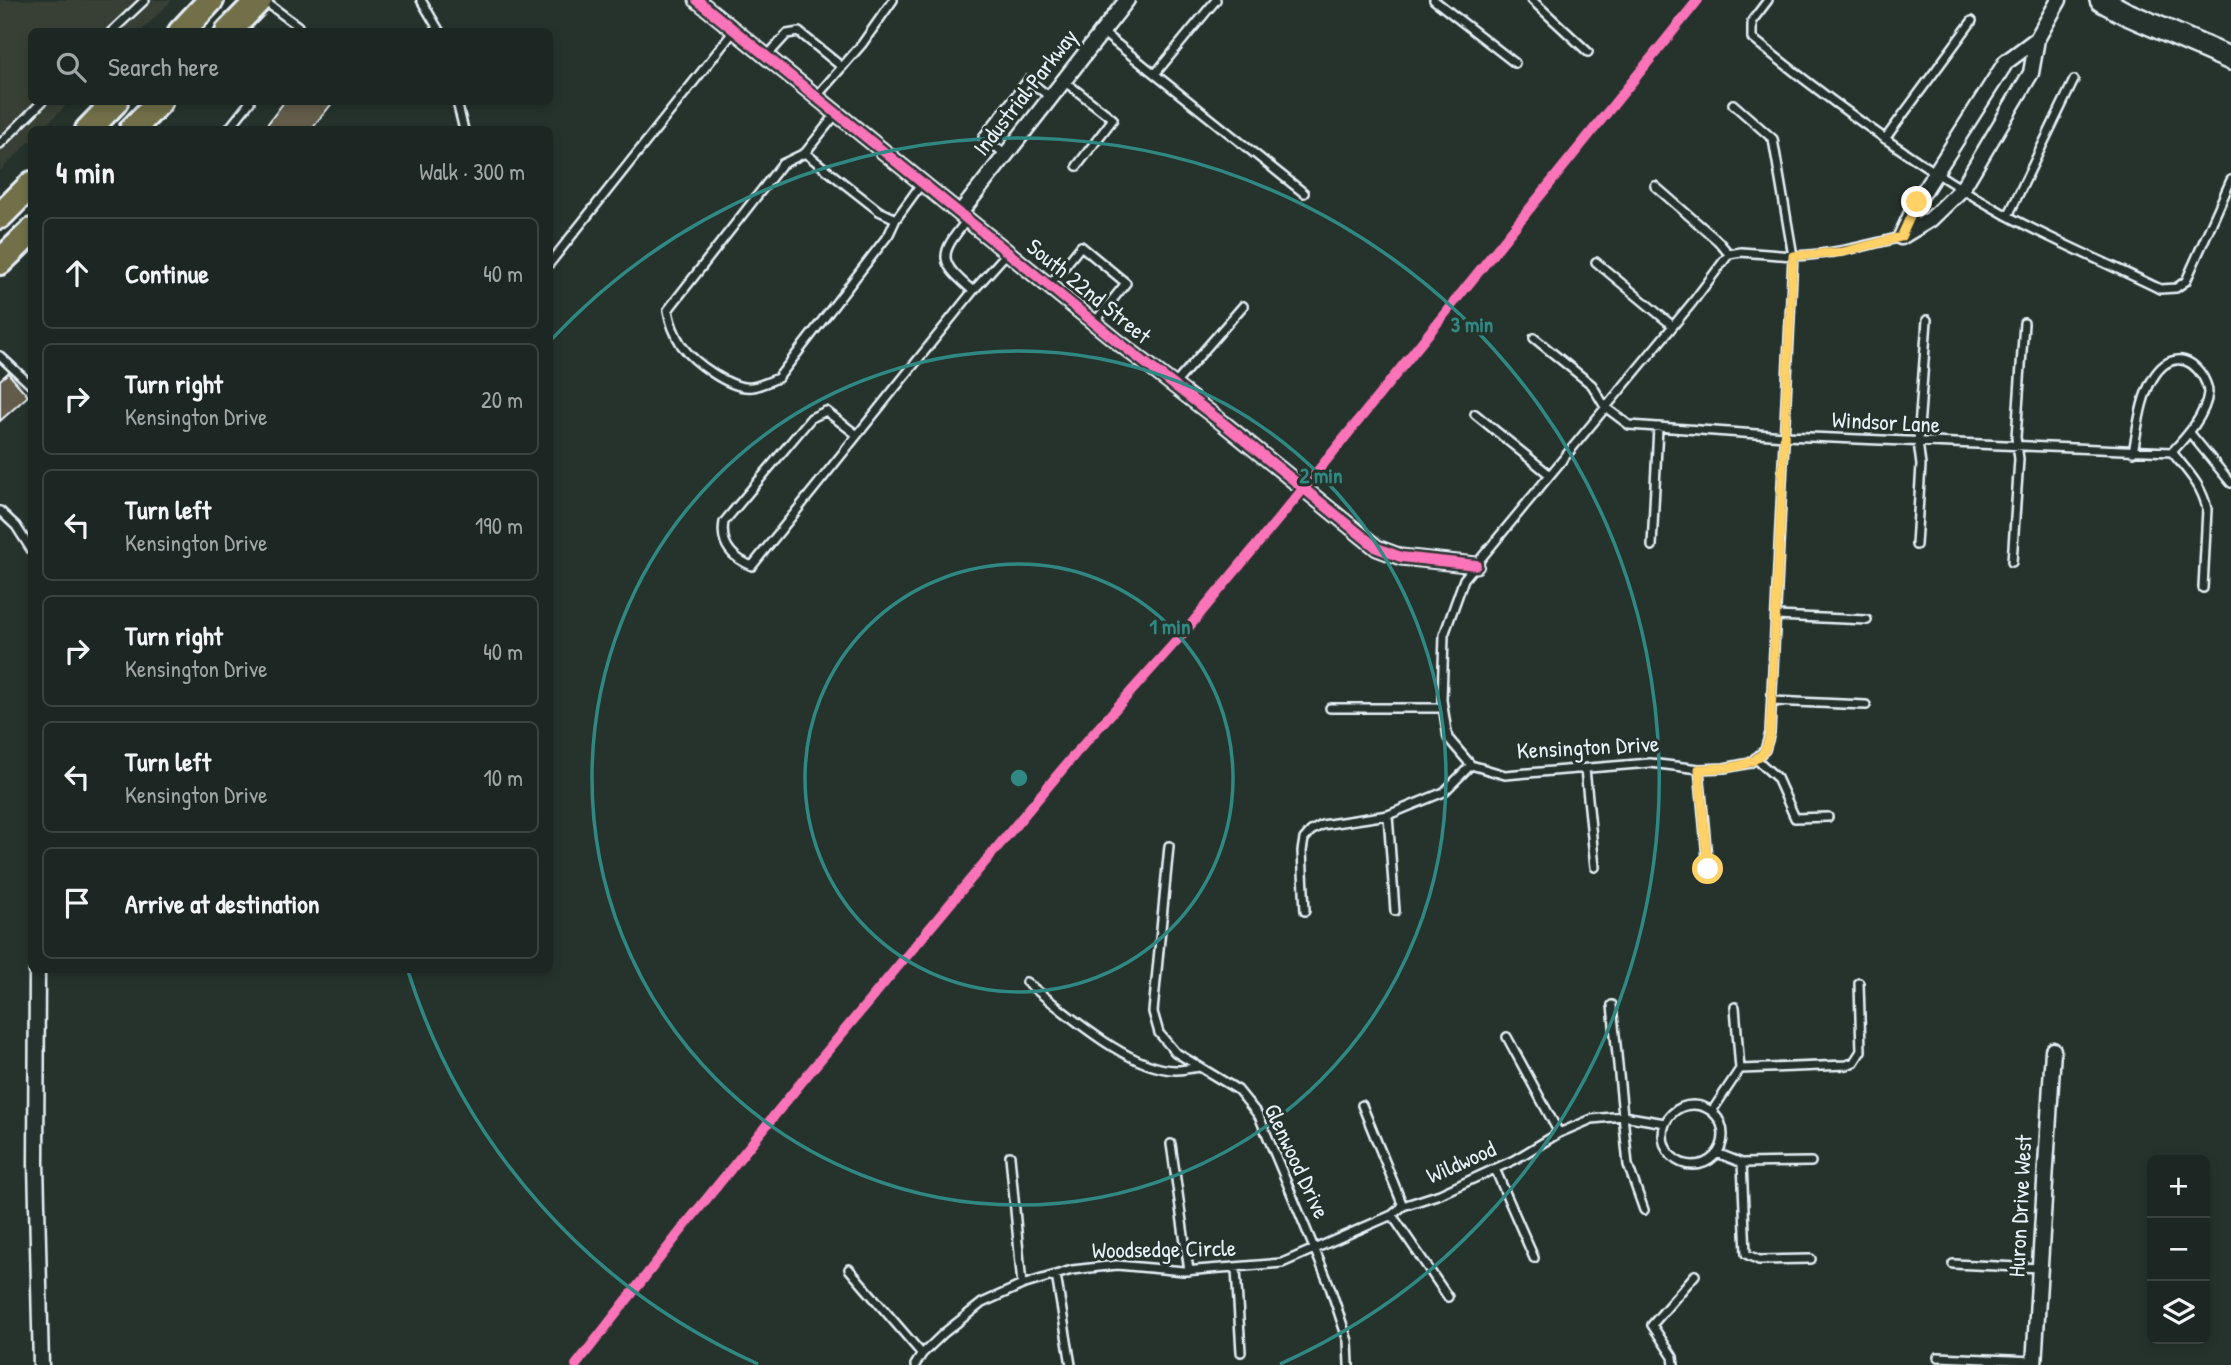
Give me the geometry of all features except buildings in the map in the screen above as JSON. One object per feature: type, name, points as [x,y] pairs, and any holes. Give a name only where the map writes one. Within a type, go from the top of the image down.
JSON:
[{"type":"highway","points":[[185,28],[211,0]]},
{"type":"highway","points":[[232,28],[260,0]]},
{"type":"highway","points":[[92,126],[112,105]]},
{"type":"highway","points":[[136,126],[156,105]]},
{"type":"highway","points":[[0,216],[28,188]]},
{"type":"highway","points":[[0,262],[25,241]]},
{"type":"main road","points":[[2101,0],[2231,60]]},
{"type":"street","name":"South 22nd Street","points":[[698,0],[1094,323],[1377,548],[1401,557],[1476,565]]},
{"type":"street","name":"Industrial Parkway","points":[[964,216],[1005,154],[1127,0]]},
{"type":"street","points":[[1901,237],[1931,219],[1962,189],[2031,73],[2037,39],[2059,0]]},
{"type":"street","points":[[1901,237],[1917,202],[2006,62],[2037,39]]},
{"type":"street","points":[[37,973],[36,1164],[41,1365]]},
{"type":"street","name":"Huron Drive West","points":[[2034,1363],[2053,1050]]},
{"type":"lane","points":[[115,28],[145,0]]},
{"type":"lane","points":[[260,0],[298,28]]},
{"type":"lane","points":[[421,0],[438,28]]},
{"type":"lane","points":[[816,98],[893,0]]},
{"type":"lane","points":[[1155,74],[1216,0]]},
{"type":"lane","points":[[1434,0],[1515,63]]},
{"type":"lane","points":[[1532,0],[1588,52]]},
{"type":"lane","points":[[1768,0],[1752,21],[1752,38],[1806,82],[1936,173],[2008,216],[2160,289],[2176,288],[2186,281],[2231,180]]},
{"type":"lane","points":[[1885,139],[1972,21]]},
{"type":"lane","points":[[553,260],[735,30]]},
{"type":"lane","points":[[1102,31],[1304,193]]},
{"type":"lane","points":[[766,56],[787,34],[799,32],[842,66]]},
{"type":"lane","points":[[1005,154],[983,137],[1028,80],[1051,97]]},
{"type":"lane","points":[[2008,216],[2074,80]]},
{"type":"lane","points":[[1064,81],[1113,119],[1077,166]]},
{"type":"lane","points":[[1733,104],[1773,139],[1793,256],[1770,733],[1765,750],[1755,758],[1777,778],[1795,818],[1828,817]]},
{"type":"lane","points":[[0,144],[39,105]]},
{"type":"lane","points":[[232,126],[248,105]]},
{"type":"lane","points":[[458,105],[463,126]]},
{"type":"lane","points":[[836,114],[805,152],[782,164],[668,310],[670,324],[683,347],[719,377],[739,387],[752,387],[778,378],[889,234],[896,219],[922,183]]},
{"type":"lane","points":[[805,152],[879,211],[896,219]]},
{"type":"lane","points":[[1655,186],[1718,241],[1729,254]]},
{"type":"lane","points":[[964,216],[947,244],[946,259],[949,270],[973,292]]},
{"type":"lane","points":[[1305,911],[1302,851],[1304,839],[1311,831],[1322,825],[1388,815],[1444,792],[1471,765],[1448,738],[1443,708],[1444,635],[1464,579],[1729,254],[1741,252],[1793,256],[1843,252],[1901,237]]},
{"type":"lane","points":[[1049,286],[1081,246],[1126,283],[1094,323]]},
{"type":"lane","points":[[857,435],[825,411],[811,418],[724,522],[722,535],[725,546],[743,563],[752,566],[1008,252]]},
{"type":"lane","points":[[1596,262],[1673,326]]},
{"type":"lane","points":[[1174,385],[1243,306]]},
{"type":"lane","points":[[1916,545],[1921,465],[1918,442],[1927,320]]},
{"type":"lane","points":[[2012,562],[2019,459],[2016,437],[2024,323]]},
{"type":"lane","points":[[1534,338],[1592,384],[1605,407]]},
{"type":"lane","points":[[0,356],[28,382]]},
{"type":"lane","points":[[2133,452],[2146,395],[2162,366],[2183,360],[2196,366],[2207,385],[2205,403],[2190,433],[2172,452],[2200,486],[2207,509],[2203,588]]},
{"type":"lane","name":"Windsor Lane","points":[[1605,407],[1629,425],[1785,436],[2172,452]]},
{"type":"lane","points":[[1475,414],[1550,475]]},
{"type":"lane","points":[[1652,546],[1658,427]]},
{"type":"lane","points":[[2190,433],[2231,483]]},
{"type":"lane","points":[[0,511],[16,526],[28,545]]},
{"type":"lane","points":[[1776,616],[1867,620]]},
{"type":"lane","points":[[1772,701],[1866,705]]},
{"type":"lane","points":[[1330,708],[1443,708]]},
{"type":"lane","name":"Kensington Drive","points":[[1471,765],[1505,775],[1650,763],[1699,769],[1724,768],[1750,763],[1755,758]]},
{"type":"lane","points":[[1585,769],[1595,867]]},
{"type":"lane","points":[[1699,769],[1708,869]]},
{"type":"lane","points":[[1388,815],[1395,911]]},
{"type":"lane","name":"Glenwood Drive","points":[[1169,846],[1153,1012],[1159,1033],[1175,1052],[1238,1090],[1259,1116],[1315,1248],[1348,1341],[1349,1365]]},
{"type":"lane","points":[[1026,982],[1119,1052],[1140,1061],[1176,1070],[1199,1067]]},
{"type":"lane","points":[[1740,1069],[1847,1065],[1854,1062],[1861,1051],[1858,983]]},
{"type":"lane","points":[[1612,1005],[1629,1172],[1644,1210]]},
{"type":"lane","points":[[1712,1111],[1740,1069],[1735,1007]]},
{"type":"lane","points":[[1507,1037],[1559,1133]]},
{"type":"lane","points":[[1362,1105],[1404,1206]]},
{"type":"lane","points":[[1685,1105],[1695,1105],[1712,1111],[1722,1126],[1724,1135],[1717,1153],[1702,1164],[1692,1165],[1674,1158],[1664,1142],[1665,1123],[1677,1109],[1685,1105]]},
{"type":"lane","name":"Wildwood","points":[[1315,1248],[1392,1215],[1404,1206],[1440,1194],[1495,1169],[1559,1133],[1592,1119],[1623,1116],[1665,1123]]},
{"type":"lane","points":[[1171,1144],[1189,1271]]},
{"type":"lane","points":[[1717,1153],[1742,1163],[1811,1162]]},
{"type":"lane","points":[[1010,1156],[1022,1285]]},
{"type":"lane","points":[[1742,1163],[1746,1254],[1759,1260],[1811,1259]]},
{"type":"lane","points":[[1495,1169],[1534,1258]]},
{"type":"lane","points":[[1392,1215],[1448,1297]]},
{"type":"lane","name":"Woodsedge Circle","points":[[915,1365],[922,1354],[944,1333],[982,1303],[1022,1285],[1072,1270],[1117,1265],[1189,1271],[1236,1269],[1282,1263],[1315,1248]]},
{"type":"lane","points":[[1953,1264],[2040,1268]]},
{"type":"lane","points":[[849,1269],[922,1354]]},
{"type":"lane","points":[[1236,1269],[1241,1352]]},
{"type":"lane","points":[[1056,1275],[1071,1365]]},
{"type":"lane","points":[[1674,1365],[1673,1357],[1652,1325],[1695,1275]]},
{"type":"lane","points":[[1938,1357],[2034,1363]]},
{"type":"shaded area","points":[[0,0],[172,0],[144,28],[28,28],[28,105],[67,105],[45,126],[28,126],[28,143],[0,171]]},
{"type":"cycle path","points":[[697,0],[1118,342],[1377,548],[1401,557],[1476,565]]},
{"type":"cycle path","points":[[576,1365],[804,1079],[1075,754],[1188,628],[1304,488],[1698,0]]},
{"type":"route","points":[[1708,869],[1699,769],[1750,763],[1765,750],[1770,733],[1793,256],[1843,252],[1901,237],[1917,202]]}]
